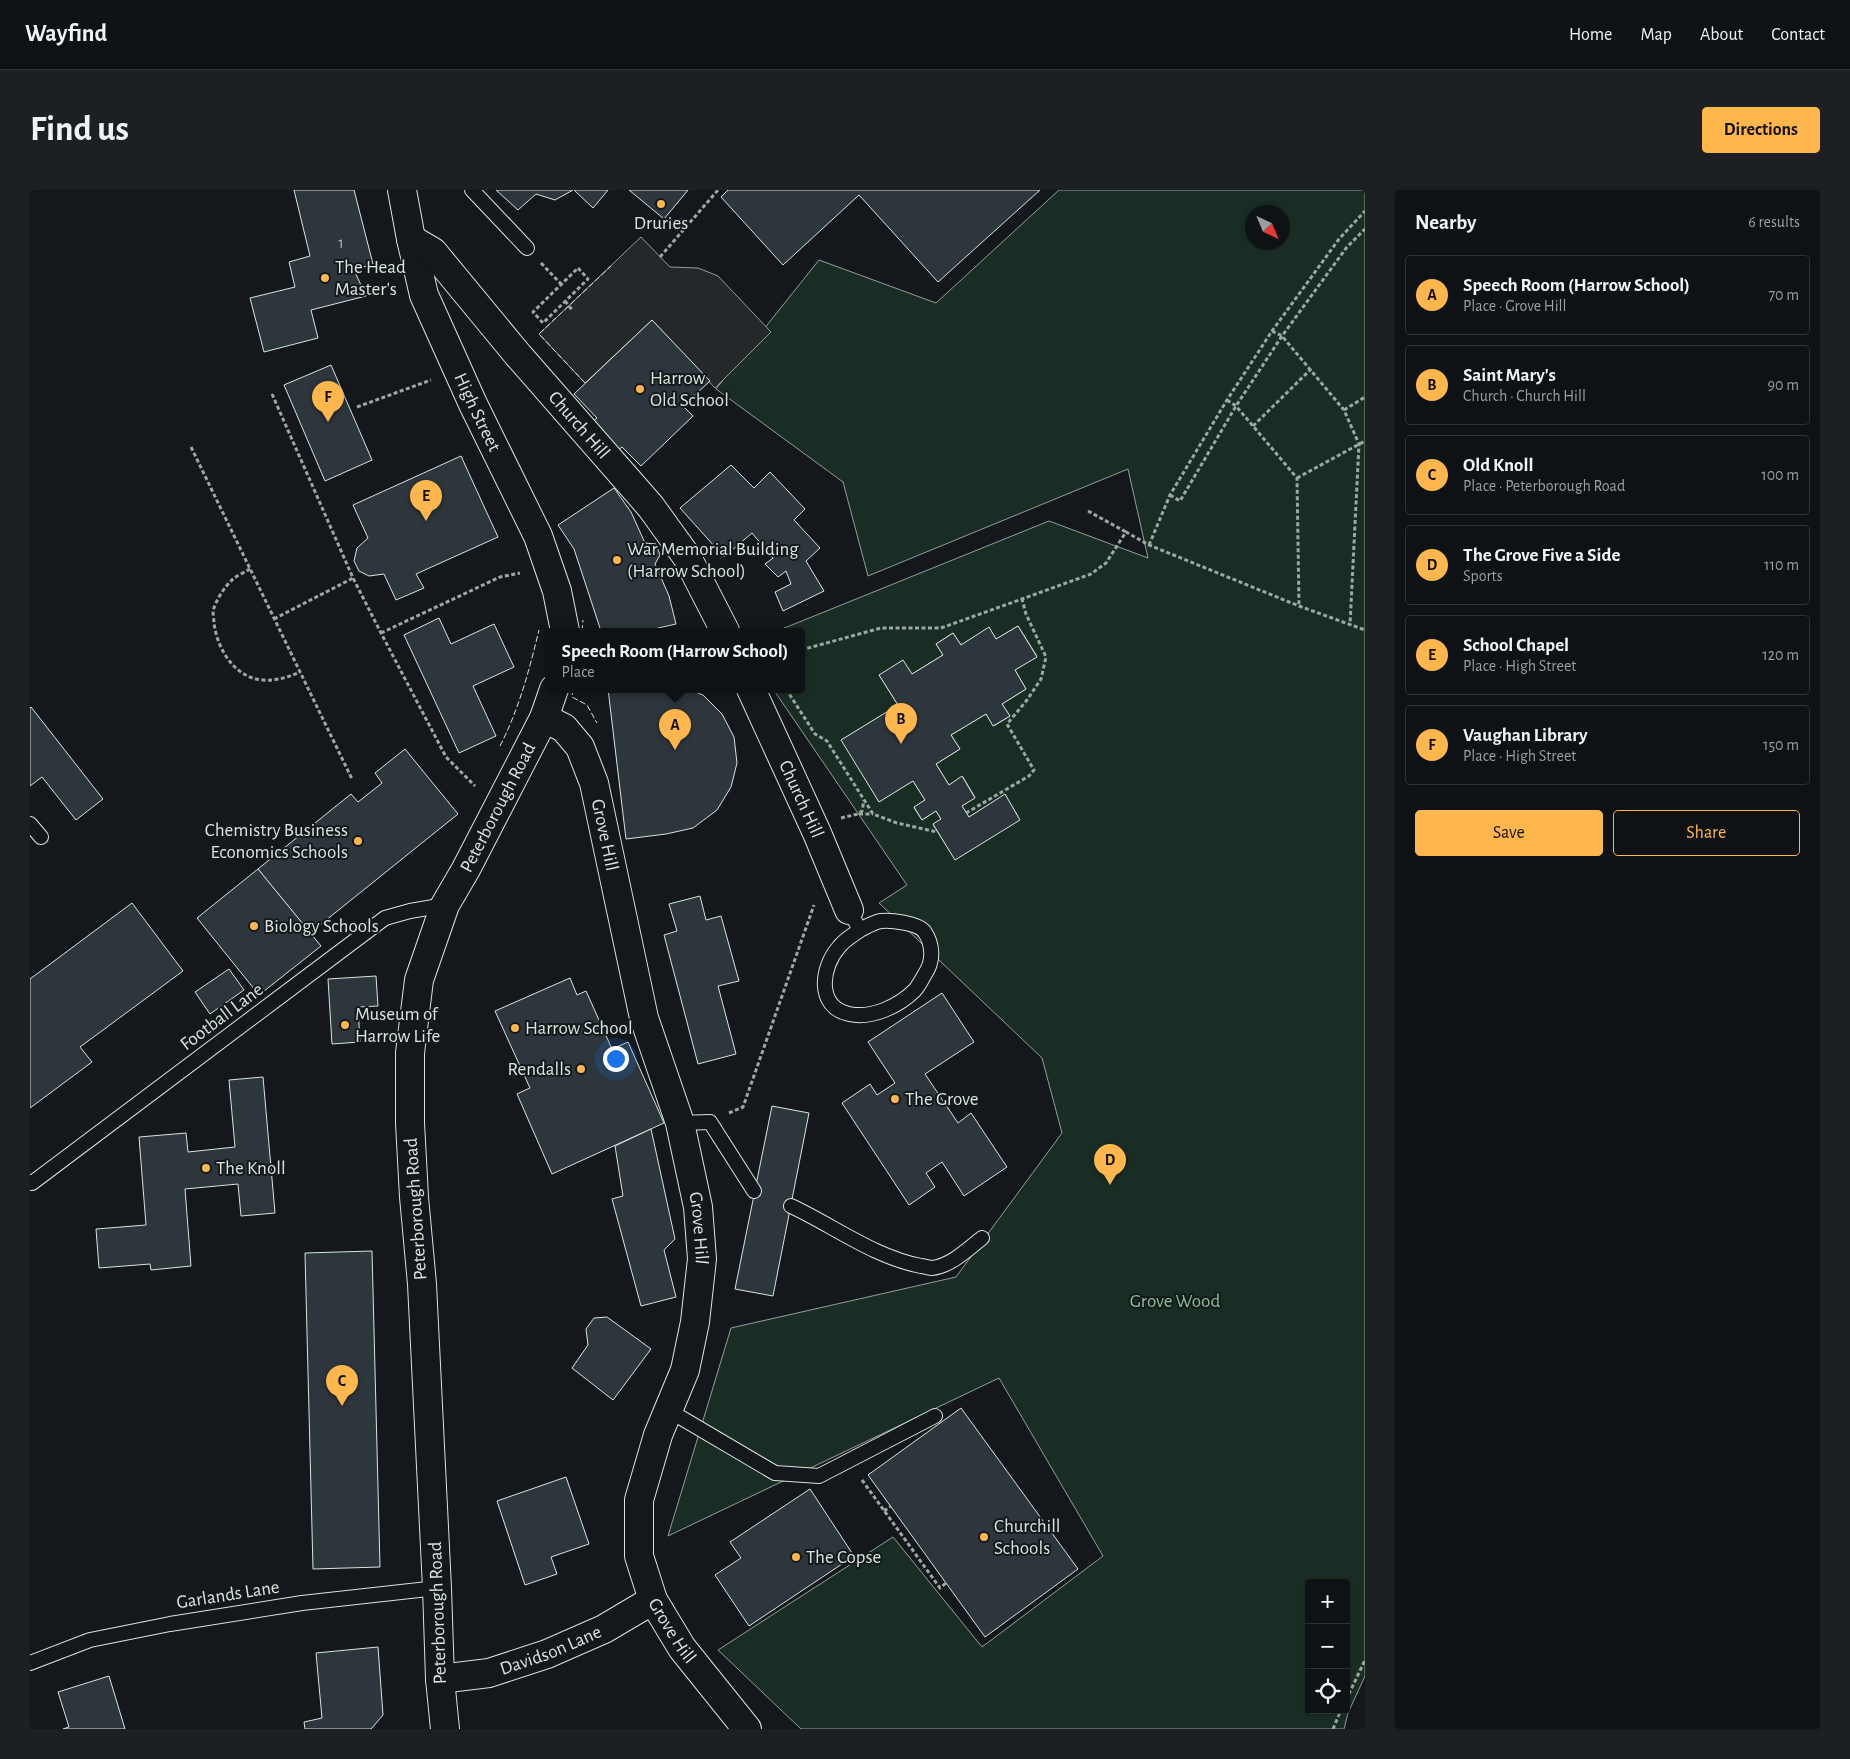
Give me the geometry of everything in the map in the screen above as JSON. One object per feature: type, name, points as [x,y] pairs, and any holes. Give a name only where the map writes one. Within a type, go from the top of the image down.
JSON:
[{"type":"street","name":"High Street","points":[[402,190],[424,295],[458,371],[538,536],[557,591],[563,628]]},
{"type":"street","name":"Church Hill","points":[[411,239],[432,252],[518,355],[651,507],[687,557],[723,628]]},
{"type":"street","points":[[544,718],[553,693]]},
{"type":"street","name":"Church Hill","points":[[753,693],[854,920]]},
{"type":"street","name":"Peterborough Road","points":[[445,1729],[440,1679],[422,1284],[410,1123],[410,1053],[419,980],[445,905],[544,718]]},
{"type":"street","name":"Grove Hill","points":[[544,718],[564,728],[580,747],[594,783],[644,1018],[680,1123],[698,1207],[702,1259],[695,1322],[685,1370],[658,1435],[639,1500],[639,1556],[653,1600],[682,1648],[748,1729]]},
{"type":"street","name":"Davidson Lane","points":[[440,1679],[489,1673],[547,1654],[604,1629],[653,1600]]},
{"type":"lane","points":[[472,190],[527,248]]},
{"type":"lane","points":[[30,824],[41,836]]},
{"type":"lane","name":"Football Lane","points":[[31,1182],[385,918],[410,911],[445,905]]},
{"type":"lane","points":[[854,920],[905,922],[923,929],[932,945],[930,967],[916,989],[896,1004],[871,1014],[849,1014],[832,1006],[824,986],[826,966],[854,920]]},
{"type":"lane","points":[[680,1123],[710,1122],[754,1191]]},
{"type":"lane","points":[[791,1206],[818,1218],[878,1252],[903,1262],[932,1268],[952,1260],[982,1238]]},
{"type":"lane","points":[[668,1410],[775,1473],[818,1476],[934,1416]]},
{"type":"lane","name":"Garlands Lane","points":[[30,1662],[90,1640],[170,1624],[302,1603],[437,1588]]},
{"type":"path","points":[[660,257],[718,190]]},
{"type":"path","points":[[1149,545],[1170,495],[1227,400],[1272,331],[1339,239],[1365,211]]},
{"type":"path","points":[[1170,495],[1180,501],[1236,406],[1282,336],[1347,247],[1365,229]]},
{"type":"path","points":[[527,248],[561,284]]},
{"type":"path","points":[[578,268],[588,279],[565,302],[543,323],[533,312],[578,268]]},
{"type":"path","points":[[565,302],[573,311]]},
{"type":"path","points":[[1272,331],[1282,336],[1344,410],[1359,444],[1350,625]]},
{"type":"path","points":[[1253,426],[1311,369]]},
{"type":"path","points":[[357,407],[458,371]]},
{"type":"path","points":[[272,394],[353,578],[446,757],[497,808]]},
{"type":"path","points":[[1344,410],[1365,397]]},
{"type":"path","points":[[1227,400],[1236,406],[1297,478],[1299,606]]},
{"type":"path","points":[[1297,478],[1365,440]]},
{"type":"path","points":[[190,447],[352,779]]},
{"type":"path","points":[[1088,511],[1149,545],[1299,606],[1365,630]]},
{"type":"path","points":[[805,649],[881,628],[941,628],[1091,574],[1106,563],[1126,532]]},
{"type":"path","points":[[381,633],[500,577],[549,566]]},
{"type":"path","points":[[250,569],[234,578],[221,594],[213,612],[215,631],[221,648],[230,662],[245,673],[261,680],[280,680],[300,672]]},
{"type":"path","points":[[274,618],[353,578]]},
{"type":"path","points":[[966,813],[1029,776],[1034,770],[1006,724],[1027,700],[1040,679],[1046,656],[1026,614],[1022,599]]},
{"type":"path","points":[[789,693],[815,734],[827,740],[873,814]]},
{"type":"path","points":[[858,814],[873,814],[897,824],[937,832]]},
{"type":"path","points":[[743,1106],[814,906],[835,876]]},
{"type":"path","points":[[851,1459],[863,1482],[940,1588],[946,1583]]},
{"type":"path","points":[[884,1512],[891,1506]]},
{"type":"path","points":[[1350,1692],[1365,1660]]},
{"type":"path","points":[[1332,1729],[1339,1714]]},
{"type":"green space","name":"Grove Wood","points":[[1059,190],[1365,190],[1365,1676],[1350,1709],[1350,1579],[1305,1579],[1305,1714],[1348,1714],[1344,1729],[801,1729],[718,1650],[893,1537],[982,1647],[1103,1556],[999,1378],[668,1536],[731,1328],[956,1277],[1062,1133],[1042,1058],[879,903],[907,885],[776,693],[805,693],[805,628],[784,628],[1049,521],[1148,558],[1128,469],[868,576],[843,482],[716,389],[819,260],[936,303]],"holes":[[[1018,626],[1037,656],[1015,670],[1026,689],[1002,704],[1010,716],[994,726],[986,714],[951,735],[960,749],[936,764],[949,785],[963,777],[975,797],[962,806],[969,817],[1005,795],[1018,816],[953,856],[933,825],[941,819],[936,811],[922,820],[914,808],[925,800],[913,781],[879,801],[842,740],[898,705],[879,675],[912,674],[943,655],[936,644],[953,633],[961,645],[989,628],[996,639]]]},
{"type":"shaded area","points":[[641,237],[670,267],[698,268],[718,276],[771,332],[715,388],[652,320],[585,383],[539,334]]},
{"type":"building","name":"The Head Master's","points":[[294,190],[354,190],[373,264],[354,270],[366,296],[311,310],[318,338],[264,352],[250,298],[295,287],[289,262],[310,256]]},
{"type":"building","points":[[496,190],[573,190],[555,200],[536,194],[518,210]]},
{"type":"building","name":"Druries","points":[[574,190],[608,190],[593,208]]},
{"type":"building","name":"Druries","points":[[629,190],[688,190],[664,219]]},
{"type":"building","points":[[728,190],[1040,190],[938,282],[859,195],[783,265],[721,197]]},
{"type":"building","name":"Harrow Old School","points":[[652,320],[710,381],[683,406],[693,416],[641,466],[622,447],[617,451],[591,423],[597,418],[574,394]]},
{"type":"building","points":[[331,365],[372,460],[325,481],[284,385]]},
{"type":"building","points":[[461,456],[498,537],[416,574],[424,588],[396,600],[384,574],[369,576],[359,571],[354,561],[357,548],[368,538],[353,505]]},
{"type":"building","points":[[731,465],[754,488],[770,472],[805,509],[794,520],[820,548],[806,561],[824,591],[783,611],[775,592],[791,584],[786,571],[778,577],[765,564],[773,558],[752,533],[724,557],[680,508]]},
{"type":"building","name":"War Memorial Building (Harrow School)","points":[[614,488],[631,512],[645,543],[656,544],[660,555],[655,564],[669,596],[676,624],[658,628],[600,628],[574,549],[558,525]]},
{"type":"building","points":[[439,618],[451,644],[494,624],[514,667],[473,686],[496,736],[459,753],[404,635]]},
{"type":"building","points":[[1018,626],[1037,657],[1015,670],[1026,689],[1002,704],[1010,716],[993,726],[986,714],[951,735],[960,749],[936,764],[949,785],[962,776],[975,798],[962,806],[969,817],[1005,794],[1020,820],[955,860],[933,824],[941,819],[936,811],[922,820],[914,807],[925,800],[913,781],[879,802],[841,740],[898,705],[879,675],[903,660],[912,674],[943,655],[936,644],[953,633],[961,645],[989,627],[996,639]]},
{"type":"building","points":[[608,693],[698,693],[703,695],[722,714],[734,737],[737,763],[731,787],[717,810],[693,828],[666,834],[626,839]]},
{"type":"building","points":[[31,707],[103,799],[76,820],[42,777],[30,786]]},
{"type":"building","name":"Chemistry Business Economics Schools","points":[[405,749],[458,814],[310,933],[258,869],[351,794],[358,802],[382,783],[375,773]]},
{"type":"building","name":"Biology Schools","points":[[258,869],[321,946],[259,995],[197,918]]},
{"type":"building","points":[[700,896],[706,920],[721,916],[739,981],[718,986],[736,1054],[698,1064],[664,935],[677,931],[669,904]]},
{"type":"building","points":[[132,903],[183,971],[80,1047],[92,1062],[30,1108],[30,979]]},
{"type":"building","points":[[229,969],[244,990],[210,1014],[195,992]]},
{"type":"building","name":"Museum of Harrow Life","points":[[376,976],[378,1006],[358,1007],[360,1042],[332,1044],[328,979]]},
{"type":"building","name":"Rendalls","points":[[570,978],[577,995],[586,991],[612,1049],[628,1042],[664,1123],[552,1174],[517,1094],[530,1088],[495,1011]]},
{"type":"building","name":"The Grove","points":[[942,993],[974,1042],[925,1074],[958,1123],[971,1113],[1007,1167],[964,1196],[942,1162],[926,1173],[935,1187],[909,1205],[842,1103],[870,1084],[877,1095],[895,1083],[868,1042]]},
{"type":"building","name":"The Knoll","points":[[263,1077],[275,1213],[241,1216],[238,1184],[185,1189],[191,1266],[151,1270],[150,1264],[99,1268],[96,1229],[146,1225],[139,1137],[186,1133],[188,1152],[235,1147],[229,1080]]},
{"type":"building","points":[[772,1106],[809,1113],[773,1296],[735,1289]]},
{"type":"building","points":[[651,1129],[675,1239],[664,1250],[676,1297],[641,1306],[612,1199],[623,1196],[615,1146]]},
{"type":"building","points":[[372,1251],[380,1567],[313,1569],[305,1253]]},
{"type":"building","points":[[607,1317],[651,1349],[613,1400],[572,1368],[588,1345],[586,1329],[594,1318]]},
{"type":"building","name":"Churchill Schools","points":[[961,1408],[1078,1569],[985,1637],[868,1475]]},
{"type":"building","points":[[566,1477],[589,1544],[551,1557],[557,1574],[525,1585],[497,1501]]},
{"type":"building","name":"The Copse","points":[[810,1489],[854,1556],[749,1626],[715,1575],[741,1558],[730,1542]]},
{"type":"building","points":[[378,1647],[383,1715],[371,1729],[305,1729],[304,1722],[322,1718],[316,1653]]},
{"type":"building","points":[[109,1676],[125,1729],[63,1729],[69,1727],[58,1692]]},
{"type":"fence","points":[[585,383],[539,334],[611,266]]},
{"type":"fence","points":[[582,628],[583,620]]},
{"type":"fence","points":[[500,746],[518,704],[539,630]]},
{"type":"fence","points":[[572,693],[572,697],[587,705],[597,723]]},
{"type":"place","name":"Druries","points":[[661,204]]},
{"type":"place","name":"The Head Master's","points":[[325,278]]},
{"type":"place","name":"Harrow Old School","points":[[640,389]]},
{"type":"place","name":"Vaughan Library","points":[[328,422]]},
{"type":"place","name":"School Chapel","points":[[426,521]]},
{"type":"place","name":"War Memorial Building (Harrow School)","points":[[617,560]]},
{"type":"place","name":"Saint Mary's","points":[[901,744]]},
{"type":"place","name":"Speech Room (Harrow School)","points":[[675,750]]},
{"type":"place","name":"Chemistry Business Economics Schools","points":[[358,841]]},
{"type":"place","name":"Biology Schools","points":[[254,926]]},
{"type":"place","name":"Museum of Harrow Life","points":[[345,1025]]},
{"type":"place","name":"Harrow School","points":[[515,1028]]},
{"type":"place","name":"Rendalls","points":[[581,1069]]},
{"type":"place","name":"The Grove","points":[[895,1099]]},
{"type":"place","name":"The Knoll","points":[[206,1168]]},
{"type":"place","name":"The Grove Five a Side","points":[[1110,1185]]},
{"type":"place","name":"Old Knoll","points":[[342,1406]]},
{"type":"place","name":"Churchill Schools","points":[[984,1537]]},
{"type":"place","name":"The Copse","points":[[796,1557]]}]
